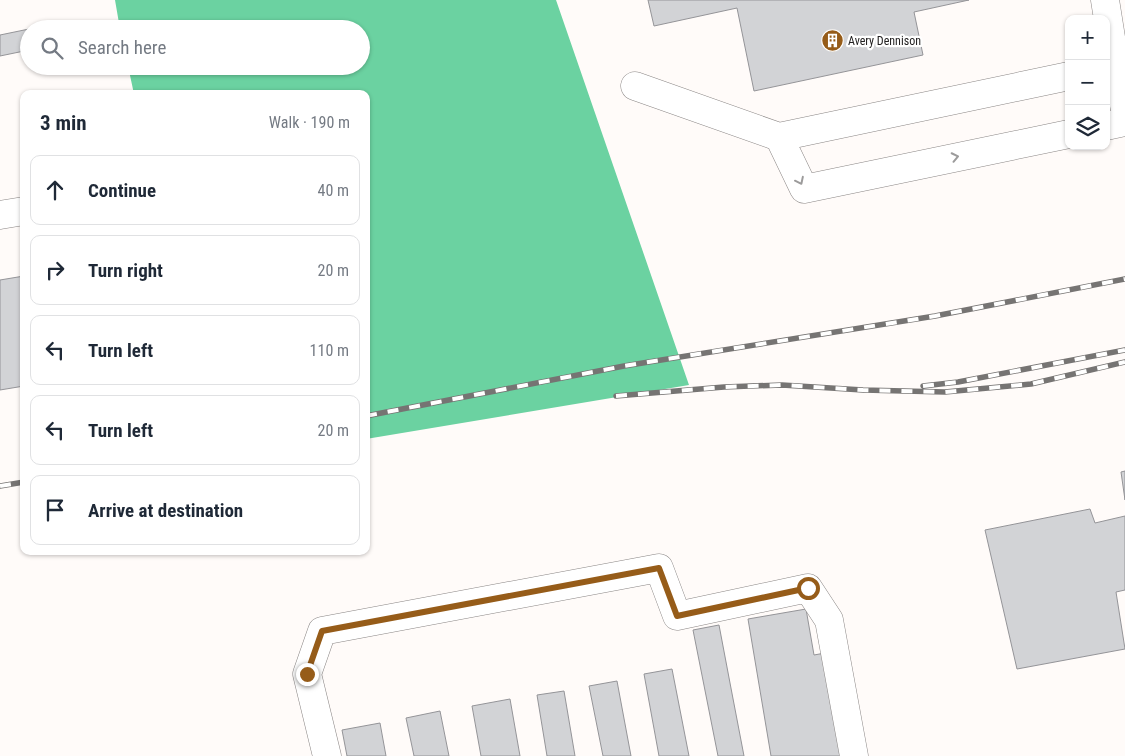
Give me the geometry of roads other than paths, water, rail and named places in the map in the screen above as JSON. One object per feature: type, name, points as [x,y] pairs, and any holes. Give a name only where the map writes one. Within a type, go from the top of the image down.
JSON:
[{"type":"lane","points":[[1105,0],[1106,15]]},
{"type":"lane","points":[[1110,51],[1125,110]]},
{"type":"lane","points":[[635,86],[779,137],[1065,77]]},
{"type":"lane","points":[[1110,125],[1125,122]]},
{"type":"lane","points":[[779,137],[804,189],[1065,135]]},
{"type":"lane","points":[[0,215],[20,212]]},
{"type":"lane","points":[[327,756],[307,674],[322,631],[659,568],[677,616],[808,588],[829,620],[854,756]]},
{"type":"railway","points":[[370,415],[624,366],[935,316],[1125,279]]},
{"type":"railway","points":[[923,386],[958,382],[1125,350]]},
{"type":"railway","points":[[616,396],[724,387],[782,385],[863,390],[945,392],[1031,384],[1125,362]]},
{"type":"railway","points":[[0,486],[20,483]]},
{"type":"place","name":"Avery Dennison","points":[[832,41]]}]
